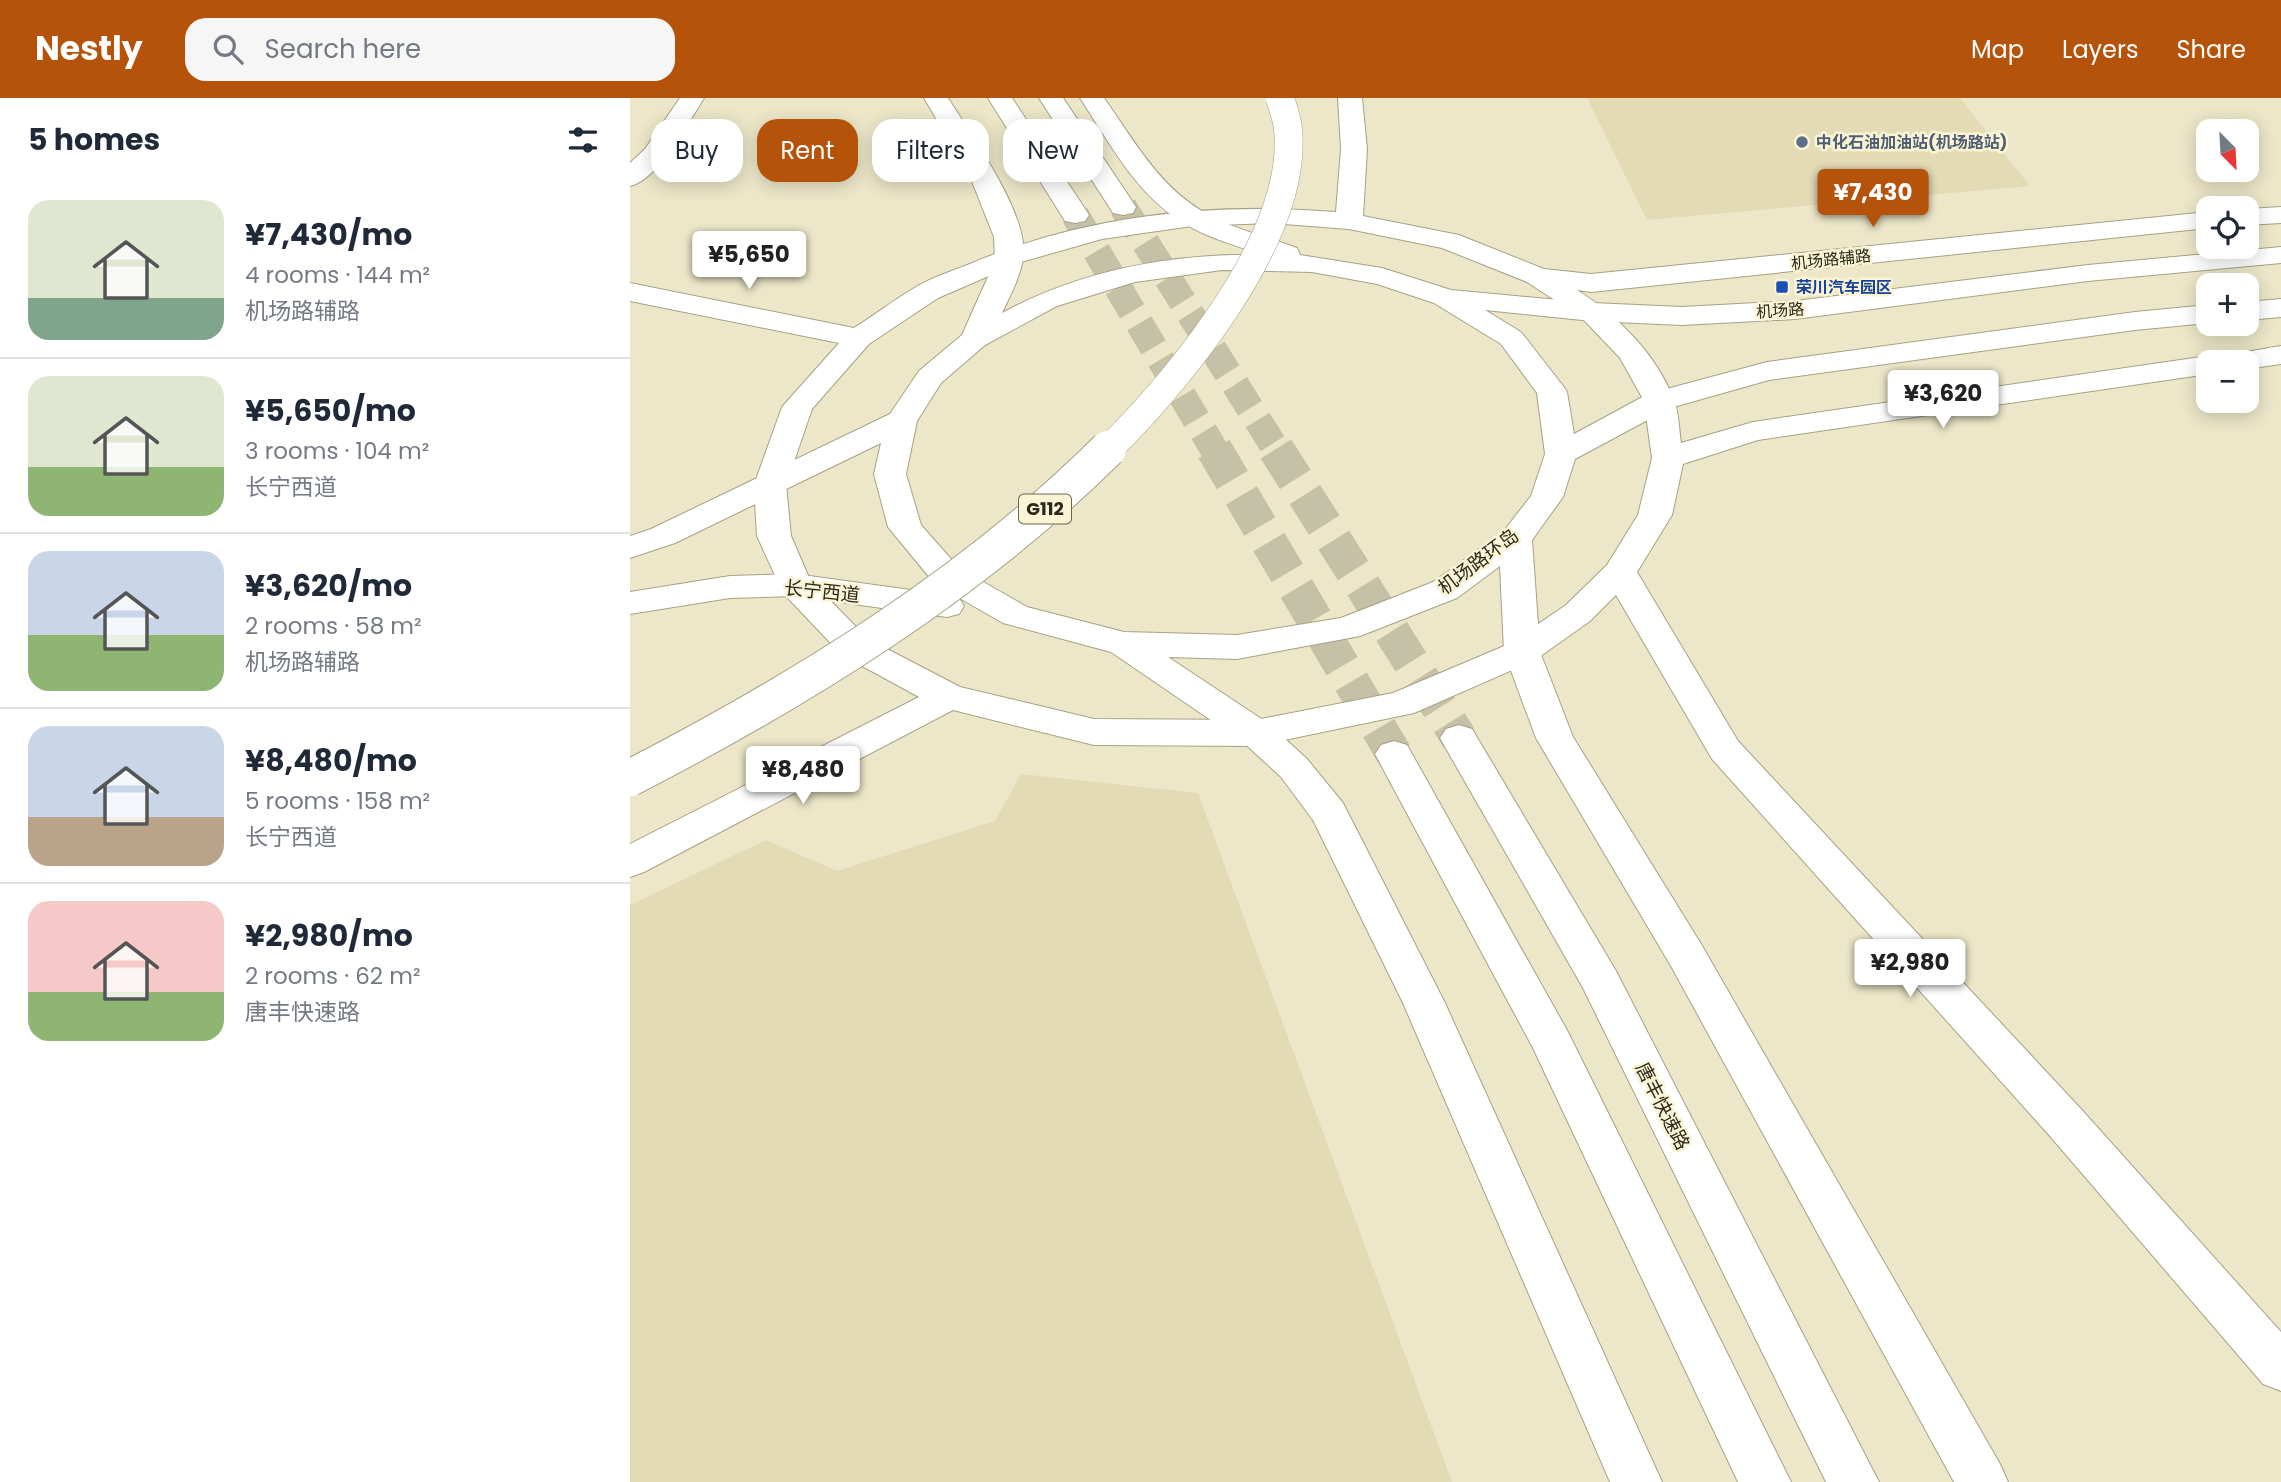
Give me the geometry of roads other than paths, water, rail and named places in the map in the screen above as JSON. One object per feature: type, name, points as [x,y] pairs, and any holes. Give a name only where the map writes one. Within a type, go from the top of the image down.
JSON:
[{"type":"main road","points":[[630,178],[654,154],[692,98]]},
{"type":"main road","points":[[936,98],[994,200],[1007,229],[1011,256],[975,339]]},
{"type":"main road","points":[[1000,98],[1075,215]]},
{"type":"main road","points":[[1051,98],[1123,207]]},
{"type":"main road","points":[[1092,98],[1152,184],[1192,218],[1312,264]]},
{"type":"main road","name":"G112","points":[[630,778],[783,692],[897,622],[1005,544],[1086,474],[1140,419],[1189,359],[1235,295],[1266,233],[1283,178],[1288,133],[1280,98]]},
{"type":"main road","points":[[1349,220],[1354,149],[1350,98]]},
{"type":"main road","points":[[1271,215],[1349,220],[1449,241],[1536,276],[1592,312],[1633,354],[1658,401],[1668,458],[1655,515],[1620,572],[1578,613],[1522,652],[1401,704],[1256,733],[1094,732],[949,697],[855,648],[795,585],[774,536],[770,485],[797,407],[859,338],[928,292],[1011,256],[1100,231],[1192,218],[1271,215]]},
{"type":"main road","points":[[2259,216],[2281,215]]},
{"type":"main road","name":"机场路辅路","points":[[1536,276],[1591,283],[2196,221]]},
{"type":"main road","name":"机场路","points":[[1444,297],[1592,312],[1682,316],[1795,310],[2088,273],[2281,255]]},
{"type":"main road","name":"机场路环岛","points":[[1222,262],[1312,264],[1382,276],[1444,297],[1511,338],[1552,392],[1561,454],[1547,497],[1515,539],[1445,590],[1348,628],[1237,647],[1124,643],[1015,615],[947,576],[905,527],[890,474],[901,421],[930,377],[975,339],[1047,300],[1132,274],[1222,262]]},
{"type":"main road","points":[[630,292],[859,338]]},
{"type":"main road","points":[[2259,310],[2281,308]]},
{"type":"main road","points":[[1561,454],[1658,401],[1767,371],[2196,315]]},
{"type":"main road","points":[[2259,358],[2281,355]]},
{"type":"main road","points":[[1668,458],[1752,431],[2196,367]]},
{"type":"main road","points":[[630,548],[663,536],[901,421]]},
{"type":"main road","points":[[1515,539],[1522,652],[1555,738],[1693,967],[1982,1482]]},
{"type":"main road","points":[[1620,572],[1725,750],[2065,1122],[2281,1368]]},
{"type":"main road","name":"长宁西道","points":[[630,603],[730,587],[795,585],[1015,615]]},
{"type":"main road","points":[[1124,643],[1256,733],[1294,768],[1329,813],[1424,1003],[1636,1482]]},
{"type":"main road","points":[[630,862],[949,697]]},
{"type":"main road","name":"唐丰快速路","points":[[1459,738],[1601,983],[1853,1482]]},
{"type":"main road","points":[[1394,754],[1553,1044],[1765,1482]]},
{"type":"tunnel","points":[[1123,207],[1277,451]]},
{"type":"tunnel","points":[[1075,215],[1215,451]]},
{"type":"tunnel","points":[[1214,449],[1394,754]]},
{"type":"tunnel","points":[[1276,449],[1459,738]]},
{"type":"place","name":"中化石油加油站(机场路站)","points":[[1802,142]]},
{"type":"place","name":"荣川汽车园区","points":[[1782,287]]}]
